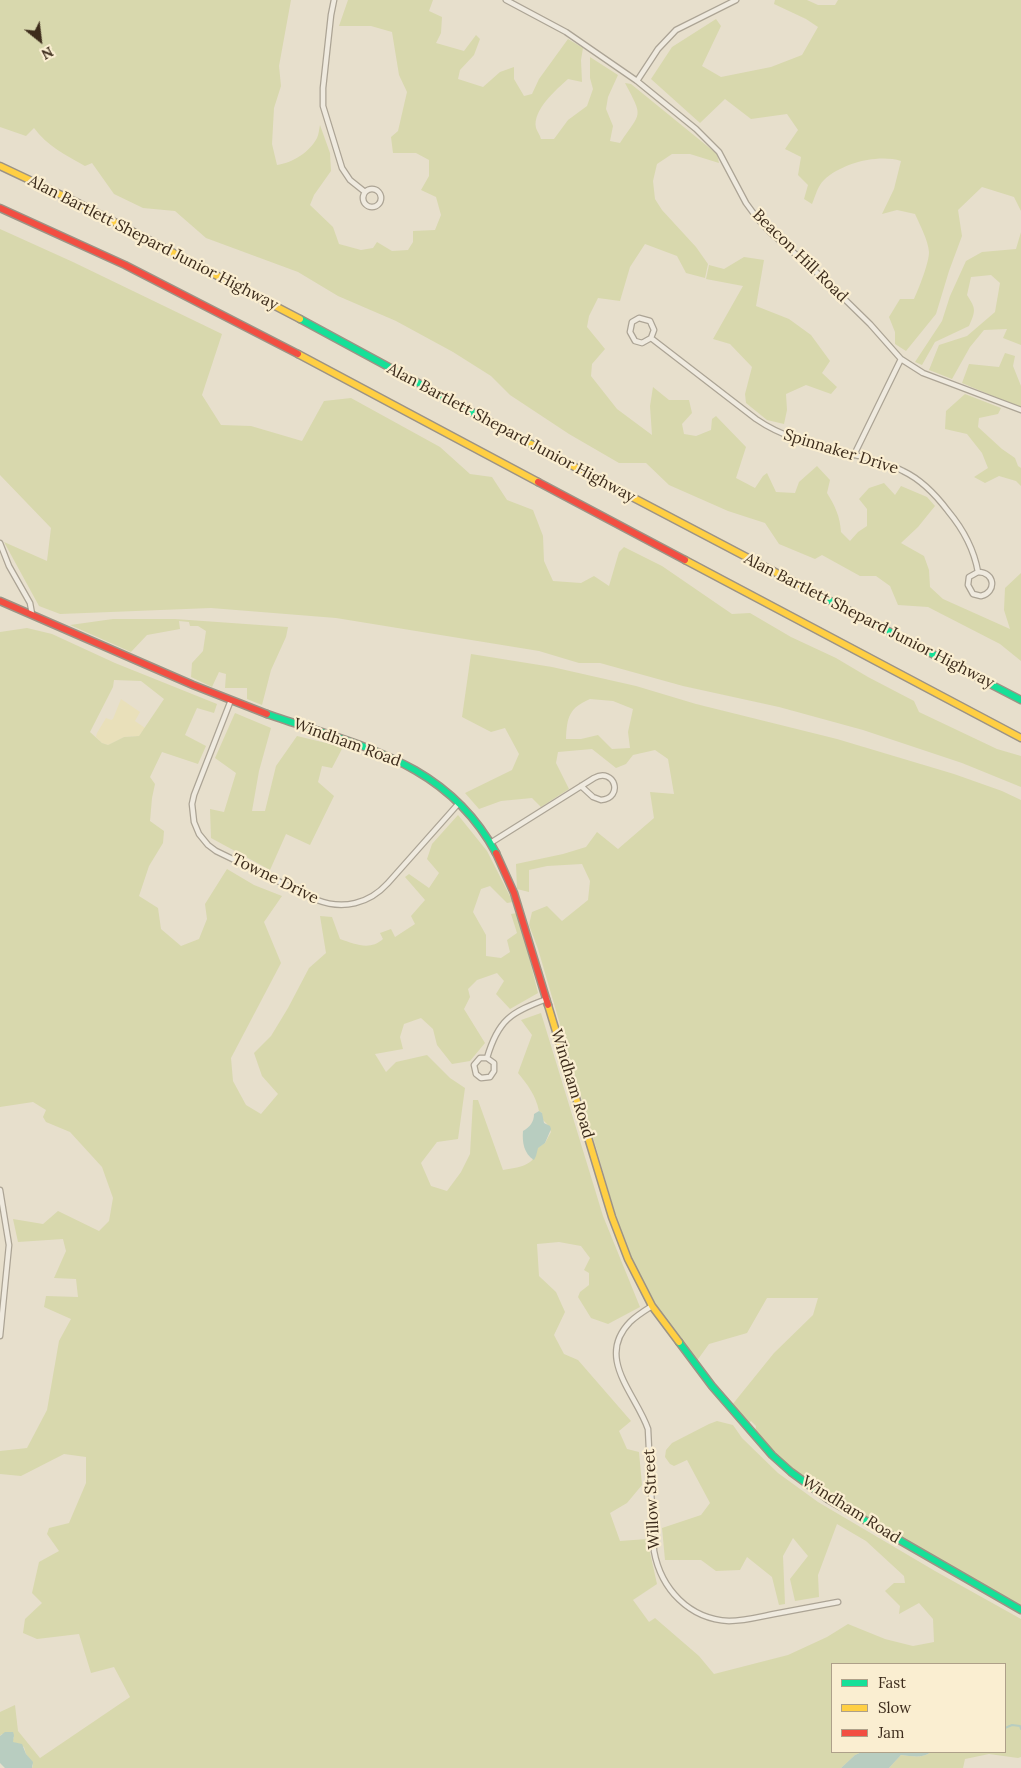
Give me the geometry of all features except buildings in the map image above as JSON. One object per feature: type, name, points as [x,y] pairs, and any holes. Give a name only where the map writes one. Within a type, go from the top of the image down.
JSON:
[{"type":"main road","name":"Alan Bartlett Shepard Junior Highway","points":[[0,166],[276,306],[649,507],[1021,700]]},
{"type":"main road","name":"Alan Bartlett Shepard Junior Highway","points":[[0,208],[95,250],[214,310],[1021,738]]},
{"type":"main road","name":"Windham Road","points":[[0,601],[231,700],[287,722],[378,751],[399,760],[432,780],[459,803],[492,842],[515,894],[615,1224],[628,1259],[652,1306],[694,1364],[735,1414],[790,1472],[828,1499],[1021,1610]]},
{"type":"street","points":[[334,0],[323,88],[323,106],[342,168],[350,180],[365,192]]},
{"type":"street","name":"Beacon Hill Road","points":[[506,0],[566,32],[637,81],[681,116],[719,152],[746,202],[757,218],[770,232],[820,274],[870,324],[901,359],[923,374],[1021,410]]},
{"type":"street","points":[[637,81],[658,49],[676,30],[736,0]]},
{"type":"street","points":[[369,189],[376,190],[380,197],[378,204],[374,206],[367,205],[363,199],[365,192],[369,189]]},
{"type":"street","name":"Spinnaker Drive","points":[[642,318],[650,321],[654,330],[652,338],[642,343],[633,339],[630,332],[632,322],[642,318]]},
{"type":"street","name":"Spinnaker Drive","points":[[652,338],[764,425],[788,436],[897,468],[917,479],[946,507],[963,531],[974,556],[978,572]]},
{"type":"street","points":[[854,455],[901,359]]},
{"type":"street","points":[[0,543],[9,566],[27,598],[32,614]]},
{"type":"street","name":"Spinnaker Drive","points":[[978,572],[988,574],[992,581],[990,592],[983,596],[973,594],[968,588],[970,577],[978,572]]},
{"type":"street","name":"Towne Drive","points":[[231,700],[194,795],[192,813],[195,826],[205,842],[216,851],[317,900],[329,904],[348,905],[377,894],[459,803]]},
{"type":"street","points":[[492,842],[581,786],[602,775],[612,780],[614,792],[609,798],[601,800],[593,797],[581,786]]},
{"type":"street","points":[[487,1058],[495,1035],[507,1019],[523,1008],[547,999]]},
{"type":"street","points":[[487,1058],[492,1061],[495,1069],[490,1077],[481,1078],[476,1074],[474,1065],[478,1059],[487,1058]]},
{"type":"street","points":[[0,1190],[6,1219],[9,1251],[0,1336]]},
{"type":"street","name":"Willow Street","points":[[652,1306],[626,1326],[618,1342],[616,1356],[621,1378],[642,1414],[648,1429],[654,1551],[658,1568],[665,1583],[676,1597],[689,1608],[704,1616],[720,1620],[746,1620],[838,1602]]},
{"type":"shaded area","points":[[121,699],[140,712],[135,721],[145,728],[139,736],[124,737],[108,745],[102,743],[96,737],[97,733],[106,718],[113,719]]},
{"type":"shaded area","points":[[539,1111],[542,1113],[544,1123],[550,1126],[551,1129],[545,1143],[538,1148],[534,1160],[524,1147],[523,1131],[531,1124],[534,1114]]},
{"type":"shaded area","points":[[5,1732],[13,1732],[13,1742],[22,1744],[26,1754],[33,1762],[32,1768],[5,1768],[0,1763],[0,1736]]},
{"type":"shaded area","points":[[860,1753],[930,1753],[920,1756],[901,1755],[889,1768],[841,1768]]},
{"type":"green space","points":[[0,0],[291,0],[279,66],[281,86],[274,108],[272,144],[277,165],[294,159],[310,148],[317,138],[320,125],[330,153],[331,171],[314,195],[310,205],[333,227],[339,244],[361,250],[373,248],[377,242],[392,251],[408,250],[413,242],[413,231],[435,230],[441,215],[436,197],[421,190],[429,176],[429,160],[416,153],[393,153],[391,137],[398,131],[407,92],[399,75],[392,32],[371,26],[339,26],[348,0],[433,0],[429,11],[442,17],[441,33],[436,43],[464,51],[476,35],[480,39],[474,55],[460,70],[458,79],[483,87],[500,72],[514,67],[514,79],[524,96],[532,94],[539,79],[568,39],[583,48],[581,60],[582,82],[568,79],[541,107],[536,121],[536,128],[541,139],[554,139],[568,120],[587,106],[593,89],[590,78],[590,57],[618,75],[608,97],[606,109],[613,126],[610,141],[620,143],[638,114],[625,83],[631,84],[717,154],[719,163],[690,154],[672,154],[657,164],[653,181],[655,199],[662,210],[696,247],[708,264],[705,278],[686,273],[677,256],[645,244],[630,267],[620,301],[598,298],[589,316],[587,327],[605,349],[592,364],[591,376],[617,409],[652,435],[650,406],[653,387],[669,400],[689,400],[692,413],[682,424],[684,434],[696,436],[711,430],[712,419],[716,416],[746,447],[736,478],[755,488],[767,473],[776,492],[795,493],[799,482],[817,466],[830,480],[827,493],[837,511],[841,532],[850,541],[867,526],[867,509],[859,499],[869,488],[884,483],[895,495],[901,486],[927,497],[935,506],[918,527],[901,543],[924,556],[929,570],[930,587],[943,599],[1010,629],[1004,610],[1005,588],[1021,573],[1021,661],[1000,644],[928,607],[898,605],[890,586],[876,576],[860,576],[822,555],[815,559],[779,544],[765,523],[728,511],[669,485],[646,463],[619,463],[569,434],[510,395],[491,376],[453,352],[396,321],[338,296],[298,272],[206,238],[175,211],[143,208],[114,194],[92,163],[85,166],[64,154],[45,140],[34,128],[26,136],[0,127]]},
{"type":"green space","points":[[775,0],[807,0],[818,5],[835,5],[838,0],[1021,0],[1021,211],[1014,197],[982,187],[958,210],[962,236],[936,314],[906,351],[895,344],[895,332],[889,317],[900,299],[914,299],[926,269],[929,252],[915,214],[897,210],[882,214],[894,189],[901,161],[871,159],[840,169],[822,182],[812,204],[804,199],[808,185],[798,175],[801,157],[785,149],[798,130],[787,114],[751,119],[725,99],[700,123],[651,79],[672,47],[716,19],[721,26],[702,66],[721,77],[771,67],[802,55],[818,27],[806,19],[774,4]]},
{"type":"green space","points":[[0,229],[222,334],[202,395],[221,425],[251,426],[302,441],[324,401],[351,398],[440,447],[470,474],[492,477],[507,500],[533,510],[543,536],[544,561],[553,581],[581,583],[594,576],[609,586],[619,552],[624,547],[662,566],[732,614],[750,613],[791,637],[836,658],[914,701],[919,712],[997,749],[1021,756],[1021,787],[962,763],[863,730],[779,707],[683,686],[600,663],[579,663],[539,651],[336,618],[211,608],[60,614],[39,606],[4,542],[47,561],[51,528],[0,475]]},
{"type":"green space","points":[[1021,232],[1021,345],[1003,338],[1007,329],[984,330],[970,347],[952,379],[929,370],[939,345],[967,336],[995,312],[1000,283],[991,275],[971,277],[967,295],[974,310],[969,326],[935,342],[922,365],[915,362],[942,321],[950,296],[966,261],[982,252],[1016,249]]},
{"type":"green space","points":[[744,257],[764,260],[756,306],[789,319],[811,335],[830,361],[822,373],[837,387],[831,394],[806,385],[786,394],[787,410],[784,424],[767,420],[746,403],[745,394],[752,367],[730,344],[713,339],[743,286],[706,279],[709,265],[724,269]]},
{"type":"green space","points":[[1005,353],[1015,356],[1013,366],[1021,386],[1021,408],[962,383],[969,364],[999,367]]},
{"type":"green space","points":[[965,394],[1001,408],[998,414],[979,418],[978,427],[1015,458],[1018,466],[1021,468],[1021,486],[1016,481],[999,476],[985,483],[974,477],[988,468],[982,453],[967,434],[945,429],[946,411]]},
{"type":"green space","points":[[113,619],[175,619],[288,627],[286,637],[271,670],[262,705],[247,699],[247,688],[225,688],[226,674],[219,672],[212,687],[191,677],[192,663],[203,651],[206,631],[198,626],[190,626],[189,622],[179,621],[180,629],[147,635],[131,652],[70,625]]},
{"type":"green space","points":[[27,628],[52,634],[115,663],[217,704],[214,713],[197,708],[185,735],[206,746],[198,764],[162,752],[150,777],[155,784],[150,821],[164,831],[163,843],[149,866],[139,896],[158,908],[161,929],[181,946],[199,939],[207,919],[205,904],[227,869],[254,885],[282,896],[264,922],[281,963],[231,1058],[233,1081],[246,1105],[261,1114],[278,1094],[262,1076],[254,1053],[271,1036],[309,968],[326,953],[320,916],[332,917],[340,939],[368,946],[378,943],[383,939],[380,933],[391,929],[395,937],[415,924],[411,916],[425,900],[405,877],[409,874],[429,888],[439,873],[427,859],[432,844],[458,815],[487,851],[513,902],[507,903],[490,886],[481,889],[473,912],[486,935],[486,956],[501,958],[510,952],[507,940],[517,933],[511,914],[518,913],[538,993],[510,1009],[496,994],[504,981],[497,973],[477,980],[468,989],[470,997],[464,1009],[485,1043],[470,1061],[452,1064],[437,1045],[433,1029],[421,1018],[404,1024],[400,1037],[403,1049],[375,1054],[386,1072],[396,1062],[427,1055],[450,1078],[465,1088],[458,1139],[437,1142],[421,1163],[431,1186],[447,1191],[461,1172],[470,1154],[473,1100],[478,1100],[503,1170],[520,1167],[529,1163],[536,1154],[537,1148],[545,1143],[551,1132],[542,1119],[542,1113],[539,1111],[531,1091],[518,1073],[532,1035],[521,1020],[541,1013],[603,1216],[640,1307],[608,1324],[591,1318],[578,1297],[580,1292],[589,1285],[589,1273],[584,1270],[590,1258],[581,1246],[559,1242],[537,1244],[539,1276],[556,1292],[565,1312],[554,1335],[564,1354],[578,1360],[631,1421],[619,1431],[627,1449],[639,1452],[642,1485],[627,1503],[610,1513],[620,1541],[647,1539],[657,1584],[633,1600],[649,1622],[655,1618],[699,1656],[714,1674],[788,1655],[827,1637],[848,1624],[885,1639],[913,1646],[934,1642],[933,1619],[919,1603],[899,1614],[900,1606],[885,1591],[894,1583],[905,1583],[904,1576],[866,1541],[837,1524],[818,1575],[819,1597],[795,1601],[790,1579],[808,1556],[793,1538],[783,1556],[785,1604],[779,1605],[772,1577],[747,1557],[740,1570],[716,1571],[701,1560],[665,1560],[662,1528],[701,1515],[710,1503],[687,1460],[674,1466],[665,1457],[666,1450],[672,1443],[717,1421],[733,1425],[742,1438],[778,1473],[818,1502],[1021,1619],[1021,1757],[989,1754],[965,1759],[963,1768],[889,1768],[901,1755],[1006,1753],[1006,1663],[831,1663],[831,1753],[860,1753],[841,1768],[32,1768],[33,1765],[24,1747],[12,1742],[14,1737],[2,1734],[0,1736],[0,1712],[15,1705],[18,1731],[40,1758],[130,1697],[114,1667],[91,1673],[79,1634],[37,1639],[23,1633],[25,1619],[42,1603],[32,1593],[39,1562],[59,1551],[47,1534],[49,1528],[69,1523],[86,1483],[86,1457],[64,1454],[21,1476],[0,1474],[0,1451],[27,1448],[47,1410],[59,1341],[71,1319],[44,1307],[46,1296],[78,1297],[76,1279],[54,1278],[66,1251],[63,1239],[18,1242],[13,1219],[43,1224],[58,1211],[99,1231],[109,1221],[113,1198],[102,1167],[70,1132],[46,1122],[43,1117],[46,1110],[33,1102],[0,1107],[0,632]],"holes":[[[114,680],[141,681],[164,699],[139,736],[124,737],[108,745],[102,743],[90,732],[113,687]]]},
{"type":"green space","points":[[471,654],[552,667],[636,686],[696,704],[837,739],[954,774],[1002,791],[1021,800],[1021,1605],[867,1520],[791,1471],[755,1434],[756,1426],[751,1421],[748,1424],[732,1405],[774,1353],[813,1315],[818,1298],[767,1298],[747,1333],[709,1344],[696,1362],[654,1304],[631,1258],[616,1216],[538,949],[529,925],[532,912],[547,906],[562,921],[588,900],[590,881],[582,864],[547,866],[529,870],[529,892],[517,889],[516,864],[586,847],[597,832],[618,849],[654,818],[650,792],[674,794],[668,759],[655,750],[633,755],[626,764],[616,768],[592,749],[558,752],[556,763],[569,789],[541,807],[532,798],[501,801],[479,809],[465,793],[512,770],[519,754],[505,728],[491,732],[462,717]],"holes":[[[590,699],[613,701],[633,709],[628,732],[630,748],[612,749],[598,735],[581,739],[566,739],[568,719],[573,710]]]},
{"type":"green space","points":[[235,713],[271,728],[259,771],[252,811],[265,811],[276,766],[297,736],[343,747],[332,768],[322,766],[318,782],[334,796],[310,845],[286,834],[270,870],[211,838],[210,809],[224,812],[236,773],[215,758]]},
{"type":"waterway","points":[[1006,1728],[1012,1725],[1020,1726],[1021,1729]]},
{"type":"traffic: fast","points":[[300,319],[531,444]]},
{"type":"traffic: fast","points":[[813,592],[1021,700]]},
{"type":"traffic: fast","points":[[267,714],[366,748],[397,761],[426,777],[452,797],[476,822],[496,853]]},
{"type":"traffic: fast","points":[[679,1342],[712,1386],[772,1455],[791,1472],[828,1499],[1021,1610]]},
{"type":"traffic: slow","points":[[0,166],[74,201],[300,319]]},
{"type":"traffic: slow","points":[[298,354],[538,482]]},
{"type":"traffic: slow","points":[[531,444],[813,592]]},
{"type":"traffic: slow","points":[[685,560],[1021,738]]},
{"type":"traffic: slow","points":[[548,1005],[612,1217],[628,1259],[652,1306],[679,1342]]},
{"type":"traffic: jam","points":[[0,208],[125,265],[298,354]]},
{"type":"traffic: jam","points":[[538,482],[685,560]]},
{"type":"traffic: jam","points":[[0,601],[193,685],[267,714]]},
{"type":"traffic: jam","points":[[496,853],[514,893],[548,1005]]}]
